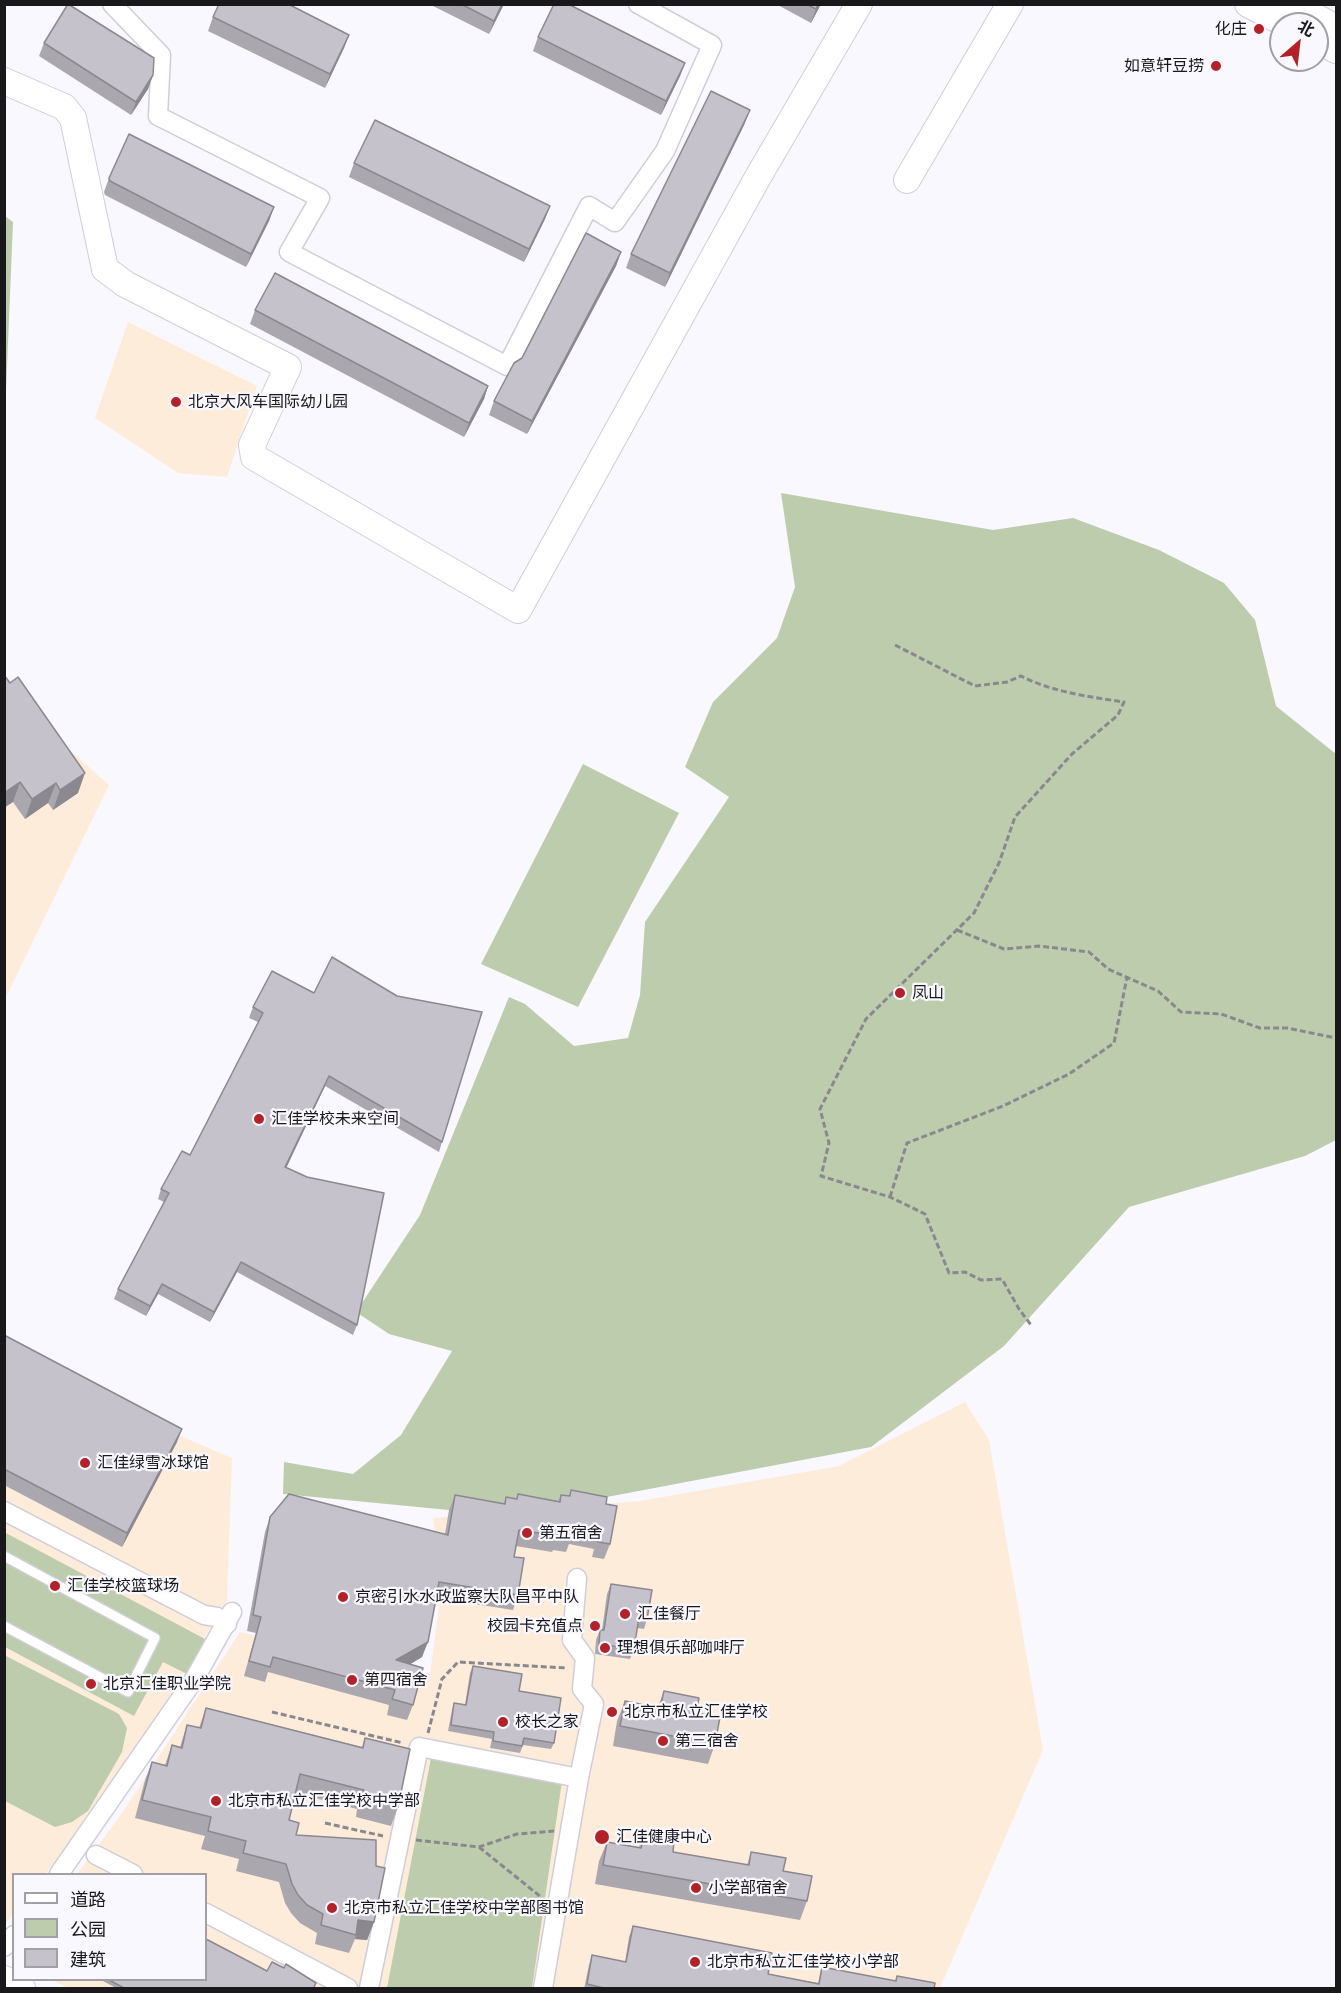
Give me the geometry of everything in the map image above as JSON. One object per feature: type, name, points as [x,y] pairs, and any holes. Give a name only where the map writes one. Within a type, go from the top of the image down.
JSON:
[{"type":"street","points":[[112,4],[161,55],[158,116],[320,198],[289,252],[507,366],[589,206],[615,222],[665,151],[712,45],[638,4]]},
{"type":"street","points":[[4,81],[64,107],[73,118],[105,269],[125,284],[288,367],[252,445],[254,457],[518,610],[758,177],[859,4]]},
{"type":"street","points":[[907,180],[1010,4]]},
{"type":"street","points":[[1248,4],[1269,15]]},
{"type":"street","points":[[1292,4],[1336,28]]},
{"type":"street","points":[[4,1511],[204,1615],[230,1618],[195,1678],[60,1873]]},
{"type":"street","points":[[543,1989],[594,1704],[582,1689],[585,1659],[572,1640],[577,1578]]},
{"type":"street","points":[[369,1989],[419,1747],[579,1778]]},
{"type":"street","points":[[96,1855],[129,1873]]},
{"type":"street","points":[[207,1914],[348,1989]]},
{"type":"street","points":[[4,1979],[22,1989]]},
{"type":"lane","points":[[4,1556],[155,1638],[128,1692],[4,1626]]},
{"type":"path","points":[[895,645],[975,686],[1007,682],[1021,676],[1036,684],[1094,698],[1124,702],[1118,715],[1072,754],[1015,817],[999,863],[974,913],[866,1019],[820,1109],[829,1143],[821,1176],[890,1197],[925,1214],[949,1273],[965,1272],[981,1280],[1002,1279],[1031,1325]]},
{"type":"path","points":[[957,930],[1004,949],[1039,946],[1089,952],[1108,969],[1158,991],[1181,1012],[1221,1014],[1260,1028],[1287,1028],[1336,1038]]},
{"type":"path","points":[[890,1197],[907,1143],[1003,1106],[1070,1074],[1114,1042],[1127,977]]},
{"type":"path","points":[[272,1712],[419,1747],[429,1732],[442,1679],[458,1662],[584,1669]]},
{"type":"path","points":[[325,1823],[400,1840],[479,1847],[517,1834],[571,1831]]},
{"type":"path","points":[[479,1847],[558,1910]]},
{"type":"shaded area","name":"北京大风车国际幼儿园","points":[[128,322],[257,386],[227,477],[178,473],[95,418]]},
{"type":"shaded area","points":[[5,692],[109,785],[5,999]]},
{"type":"shaded area","name":"北京汇佳职业学院","points":[[5,1339],[185,1438],[232,1458],[227,1600],[137,1750],[74,1838],[46,1873],[12,1873],[12,1914],[5,1925]]},
{"type":"shaded area","name":"北京市私立汇佳学校","points":[[965,1402],[989,1440],[1043,1750],[940,1988],[69,1988],[53,1981],[207,1981],[207,1873],[78,1873],[120,1816],[240,1632],[430,1674],[442,1584],[433,1518],[640,1501],[839,1466]]},
{"type":"green space","points":[[5,216],[13,222],[5,398]]},
{"type":"green space","points":[[781,493],[993,530],[1073,518],[1159,550],[1224,583],[1255,620],[1276,706],[1336,754],[1336,1140],[1305,1156],[1129,1207],[1004,1346],[871,1447],[480,1521],[449,1510],[283,1494],[284,1462],[353,1474],[401,1435],[452,1351],[389,1334],[356,1312],[420,1215],[509,997],[525,1004],[574,1046],[628,1038],[640,995],[645,922],[729,797],[685,767],[713,702],[777,638],[795,587]]},
{"type":"green space","points":[[583,764],[679,813],[578,1007],[481,964]]},
{"type":"green space","name":"汇佳学校篮球场","points":[[4,1532],[205,1639],[187,1674],[163,1662],[134,1716],[5,1647]]},
{"type":"green space","points":[[4,1655],[119,1714],[127,1728],[122,1752],[88,1811],[72,1822],[55,1827],[5,1801]]},
{"type":"green space","points":[[431,1758],[562,1781],[532,1988],[387,1988]]},
{"type":"building","points":[[68,4],[154,58],[153,75],[136,102],[44,43]]},
{"type":"building","points":[[219,4],[288,4],[349,35],[330,74],[213,17]]},
{"type":"building","points":[[461,4],[502,4],[494,21]]},
{"type":"building","points":[[554,4],[568,4],[685,63],[666,101],[538,37]]},
{"type":"building","points":[[806,4],[818,4],[816,9]]},
{"type":"building","points":[[711,91],[750,110],[670,273],[631,254]]},
{"type":"building","points":[[375,120],[550,206],[529,249],[354,163]]},
{"type":"building","points":[[129,134],[274,207],[251,254],[110,181],[109,178]]},
{"type":"building","points":[[586,233],[621,252],[532,421],[494,401],[514,363],[522,358]]},
{"type":"building","points":[[275,273],[488,386],[469,423],[255,310]]},
{"type":"building","points":[[4,675],[10,683],[18,677],[85,773],[60,790],[56,783],[32,799],[20,782],[4,793]]},
{"type":"building","name":"汇佳学校未来空间","points":[[332,957],[397,996],[482,1012],[442,1142],[329,1076],[285,1167],[307,1177],[384,1193],[357,1325],[241,1262],[214,1312],[162,1284],[150,1306],[118,1289],[169,1193],[161,1189],[182,1151],[190,1155],[263,1013],[253,1007],[272,971],[314,993]]},
{"type":"building","name":"汇佳绿雪冰球馆","points":[[4,1335],[182,1429],[127,1533],[4,1469]]},
{"type":"building","points":[[571,1490],[607,1497],[606,1504],[617,1506],[610,1544],[598,1542],[599,1533],[573,1528],[571,1537],[519,1530],[514,1557],[524,1558],[518,1595],[439,1582],[428,1642],[396,1660],[423,1668],[413,1705],[392,1699],[395,1690],[273,1657],[270,1667],[249,1661],[261,1617],[253,1615],[270,1517],[289,1494],[448,1535],[455,1495],[505,1504],[506,1497],[517,1499],[518,1494],[560,1502],[561,1495],[570,1496]]},
{"type":"building","name":"汇佳餐厅","points":[[611,1584],[652,1590],[647,1619],[639,1617],[634,1649],[599,1644],[600,1630],[604,1630]]},
{"type":"building","name":"校长之家","points":[[473,1666],[522,1674],[519,1691],[561,1698],[554,1743],[524,1738],[522,1746],[493,1741],[494,1732],[451,1725],[454,1703],[466,1705]]},
{"type":"building","points":[[664,1691],[699,1698],[696,1713],[720,1717],[715,1744],[620,1726],[625,1701],[660,1708]]},
{"type":"building","points":[[206,1708],[363,1748],[365,1738],[410,1749],[398,1807],[362,1798],[364,1790],[300,1774],[289,1820],[299,1823],[296,1835],[376,1840],[376,1866],[385,1868],[374,1922],[358,1920],[356,1935],[321,1925],[323,1914],[307,1905],[298,1895],[286,1864],[243,1853],[246,1841],[208,1831],[211,1817],[142,1800],[152,1762],[167,1766],[172,1745],[182,1748],[187,1725],[201,1728]]},
{"type":"building","points":[[644,1835],[674,1841],[673,1852],[749,1865],[751,1852],[786,1858],[783,1871],[812,1876],[807,1901],[603,1865],[607,1842],[641,1848]]},
{"type":"building","points":[[633,1926],[772,1953],[768,1974],[819,1984],[822,1967],[896,1981],[897,1976],[935,1983],[934,1989],[608,1989],[587,1984],[592,1955],[626,1962]]},
{"type":"building","points":[[207,1940],[267,1971],[272,1962],[284,1968],[286,1964],[316,1983],[314,1987],[316,1989],[126,1989],[111,1981],[207,1981]]},
{"type":"place","name":"化庄","points":[[1259,29]]},
{"type":"place","name":"如意轩豆捞","points":[[1216,66]]},
{"type":"place","name":"北京大风车国际幼儿园","points":[[176,402]]},
{"type":"place","name":"凤山","points":[[900,993]]},
{"type":"place","name":"汇佳学校未来空间","points":[[259,1119]]},
{"type":"place","name":"汇佳绿雪冰球馆","points":[[85,1463]]},
{"type":"place","name":"第五宿舍","points":[[527,1533]]},
{"type":"place","name":"汇佳学校篮球场","points":[[55,1586]]},
{"type":"place","name":"京密引水水政监察大队昌平中队","points":[[343,1597]]},
{"type":"place","name":"汇佳餐厅","points":[[625,1614]]},
{"type":"place","name":"校园卡充值点","points":[[595,1626]]},
{"type":"place","name":"理想俱乐部咖啡厅","points":[[605,1648]]},
{"type":"place","name":"第四宿舍","points":[[352,1680]]},
{"type":"place","name":"北京汇佳职业学院","points":[[91,1684]]},
{"type":"place","name":"北京市私立汇佳学校","points":[[612,1712]]},
{"type":"place","name":"校长之家","points":[[503,1722]]},
{"type":"place","name":"第三宿舍","points":[[663,1741]]},
{"type":"place","name":"北京市私立汇佳学校中学部","points":[[216,1801]]},
{"type":"place","name":"汇佳健康中心","points":[[602,1837]]},
{"type":"place","name":"小学部宿舍","points":[[696,1888]]},
{"type":"place","name":"北京市私立汇佳学校中学部图书馆","points":[[332,1908]]},
{"type":"place","name":"北京市私立汇佳学校小学部","points":[[695,1962]]}]
